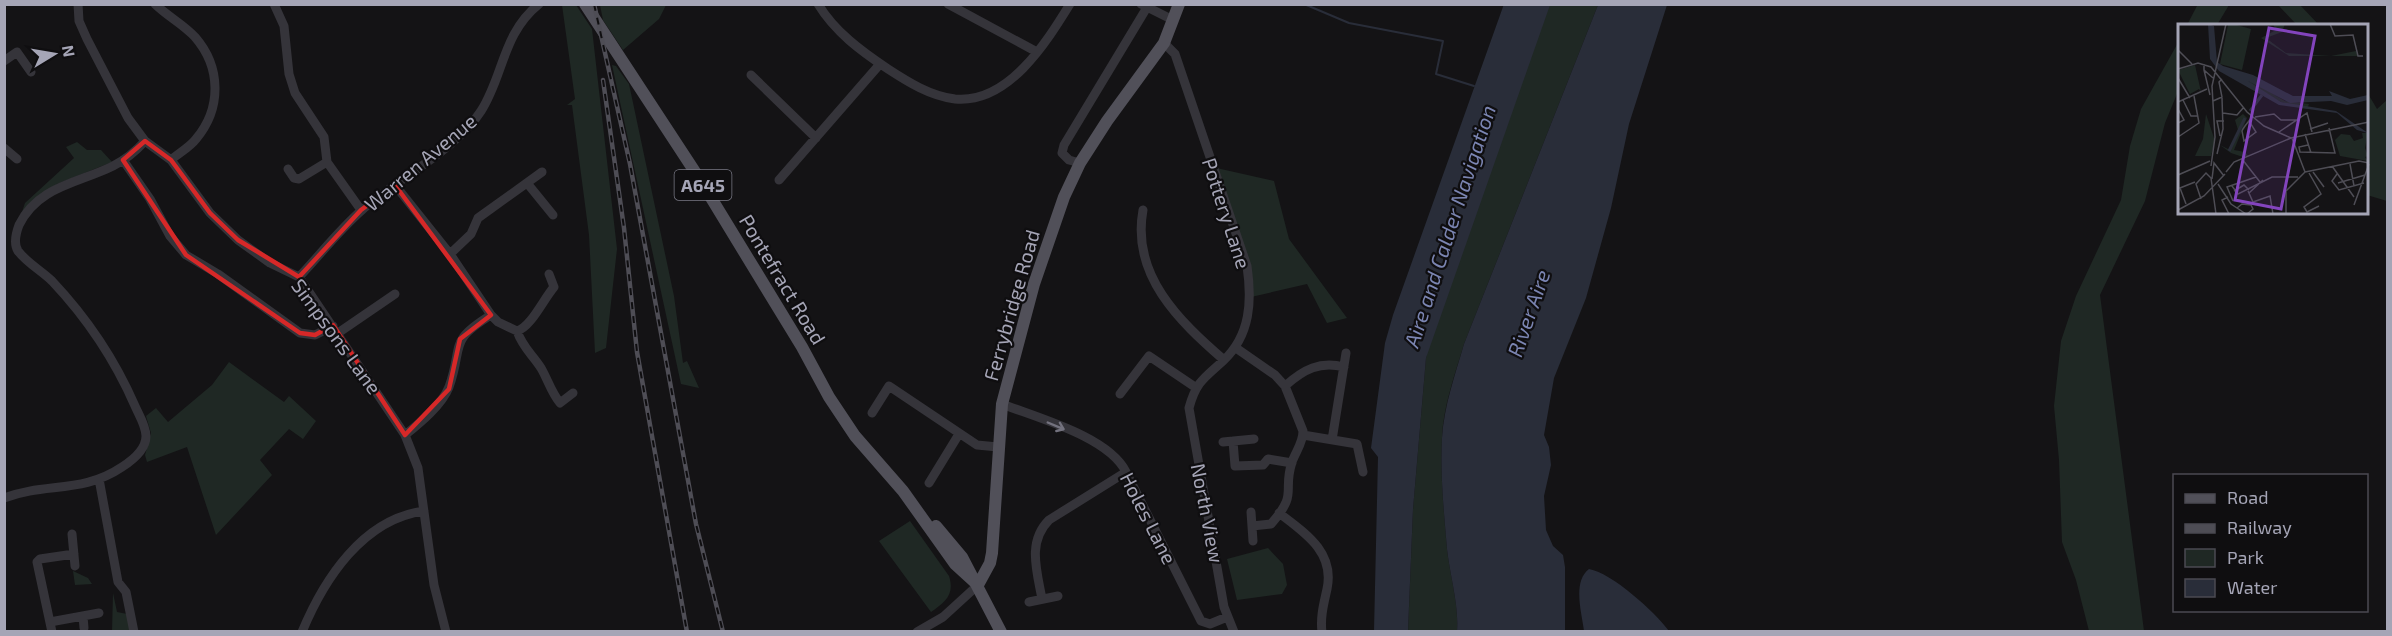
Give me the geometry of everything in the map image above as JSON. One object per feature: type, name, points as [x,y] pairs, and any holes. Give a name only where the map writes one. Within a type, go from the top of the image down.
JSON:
[{"type":"main road","name":"Pontefract Road","points":[[585,4],[747,254],[829,397],[855,436],[916,508],[955,564],[978,585]]},
{"type":"main road","name":"Ferrybridge Road","points":[[978,585],[990,563],[992,553],[1002,404],[1034,284],[1064,197],[1080,163],[1107,121],[1164,43],[1179,4]]},
{"type":"main road","name":"A645","points":[[978,585],[1001,632]]},
{"type":"street","name":"Simpsons Lane","points":[[78,4],[79,21],[120,106],[146,141],[171,160],[210,213],[238,240],[270,263],[299,277],[405,435],[418,468],[434,585],[446,632]]},
{"type":"street","points":[[154,4],[193,35],[203,47],[215,79],[216,98],[209,120],[195,141],[171,160]]},
{"type":"street","points":[[274,4],[284,26],[289,74],[296,93],[324,136],[327,162],[362,210]]},
{"type":"street","name":"Warren Avenue","points":[[299,277],[362,210],[462,133],[481,111],[513,35],[524,17],[539,4]]},
{"type":"street","points":[[818,4],[841,35],[880,64],[910,83],[935,94],[956,99],[994,89],[1011,78],[1037,52],[1070,4]]},
{"type":"street","points":[[948,4],[1037,52]]},
{"type":"street","points":[[1080,163],[1069,160],[1062,153],[1064,145],[1146,6],[1173,20]]},
{"type":"street","name":"Pottery Lane","points":[[1164,43],[1175,54],[1247,266],[1251,297],[1243,334],[1236,348],[1195,387]]},
{"type":"street","points":[[4,61],[17,52],[31,72]]},
{"type":"street","points":[[779,180],[880,64]]},
{"type":"street","points":[[751,75],[816,138]]},
{"type":"street","points":[[4,498],[41,489],[69,489],[99,479],[122,468],[140,452],[146,437],[125,382],[106,349],[51,280],[18,250],[15,235],[32,207],[53,190],[123,160],[146,141]]},
{"type":"street","points":[[4,148],[17,159]]},
{"type":"street","points":[[123,160],[150,199],[170,236],[186,255],[218,274],[300,333],[315,335],[336,329],[394,294]]},
{"type":"street","points":[[288,169],[294,178],[299,179],[327,162]]},
{"type":"street","points":[[450,254],[471,234],[478,218],[542,172]]},
{"type":"street","points":[[527,183],[553,215]]},
{"type":"street","points":[[395,185],[450,254],[491,315],[498,322],[517,331],[523,348],[540,367],[560,403],[573,393]]},
{"type":"street","points":[[1143,210],[1140,248],[1158,288],[1180,320],[1224,360]]},
{"type":"street","points":[[517,331],[532,321],[535,311],[554,287],[549,274]]},
{"type":"street","points":[[405,435],[427,415],[448,389],[460,339],[468,328],[491,315]]},
{"type":"street","points":[[1236,348],[1275,375],[1285,386],[1303,435],[1292,463],[1290,498],[1271,524],[1252,526]]},
{"type":"street","points":[[1332,440],[1346,353]]},
{"type":"street","points":[[1120,394],[1149,356],[1195,387]]},
{"type":"street","points":[[1285,386],[1314,366],[1329,363],[1344,367]]},
{"type":"street","points":[[872,413],[889,386],[977,445],[998,447]]},
{"type":"street","name":"North View","points":[[1195,387],[1189,408],[1227,617]]},
{"type":"street","name":"Holes Lane","points":[[1002,404],[1084,438],[1117,458],[1204,627],[1227,617]]},
{"type":"street","points":[[929,483],[959,434]]},
{"type":"street","points":[[1303,435],[1357,444],[1363,472]]},
{"type":"street","points":[[1223,442],[1254,439]]},
{"type":"street","points":[[1233,441],[1236,466],[1263,465],[1268,459],[1292,463]]},
{"type":"street","points":[[1042,599],[1035,551],[1040,529],[1049,520],[1126,472]]},
{"type":"street","points":[[99,479],[119,585],[126,592],[134,632]]},
{"type":"street","points":[[302,632],[326,582],[349,555],[378,527],[410,513],[424,511]]},
{"type":"street","points":[[1251,512],[1253,541]]},
{"type":"street","points":[[1280,513],[1316,542],[1324,556],[1328,584],[1321,617],[1322,632]]},
{"type":"street","points":[[72,534],[75,566]]},
{"type":"street","points":[[74,554],[40,559],[37,562],[51,627],[99,613]]},
{"type":"street","points":[[917,632],[943,617],[978,585]]},
{"type":"street","points":[[1029,602],[1058,596]]},
{"type":"street","points":[[83,616],[84,628]]},
{"type":"street","points":[[1227,617],[1234,632]]},
{"type":"highlighted area","points":[[145,141],[171,160],[210,213],[238,240],[299,277],[361,210],[395,185],[491,315],[460,339],[449,389],[405,435],[333,325],[315,335],[300,333],[186,255],[123,160]]},
{"type":"green space","points":[[2198,4],[2229,4],[2218,24],[2188,24]]},
{"type":"green space","points":[[562,5],[576,5],[592,29],[617,249],[606,348],[595,353],[589,235],[572,105],[567,105],[575,99]]},
{"type":"green space","points":[[600,5],[666,5],[659,19],[623,50],[603,20]]},
{"type":"green space","points":[[1549,5],[1598,5],[1464,344],[1447,403],[1442,438],[1442,480],[1447,549],[1456,601],[1457,631],[1408,632],[1413,509],[1426,358],[1431,334]]},
{"type":"green space","points":[[2278,5],[2300,5],[2318,24],[2296,24]]},
{"type":"green space","points":[[2178,43],[2178,91],[2165,123],[2145,201],[2100,295],[2144,631],[2089,631],[2076,580],[2062,542],[2059,460],[2054,406],[2061,341],[2076,296],[2121,200],[2130,146],[2141,109]]},
{"type":"green space","points":[[612,65],[616,66],[629,84],[674,296],[683,363],[687,361],[699,388],[681,384]]},
{"type":"green space","points":[[2368,94],[2377,109],[2387,100],[2387,201],[2368,195]]},
{"type":"green space","points":[[77,142],[87,150],[101,150],[112,162],[57,184],[20,218],[25,203],[74,158],[66,147]]},
{"type":"green space","points":[[1212,167],[1274,181],[1289,239],[1347,318],[1327,323],[1307,284],[1251,297],[1247,266]]},
{"type":"green space","points":[[229,362],[284,402],[289,396],[316,421],[303,439],[289,429],[260,460],[272,475],[216,535],[187,447],[147,462],[145,455],[151,433],[146,416],[156,408],[168,422],[212,385]]},
{"type":"green space","points":[[910,521],[949,576],[951,583],[948,597],[931,612],[879,541]]},
{"type":"green space","points":[[1268,548],[1283,564],[1287,585],[1282,594],[1237,600],[1227,559]]},
{"type":"green space","points":[[73,571],[88,578],[92,584],[75,585]]},
{"type":"green space","points":[[113,593],[117,612],[127,614],[130,631],[112,632]]},
{"type":"water","name":"Aire and Calder Navigation","points":[[1504,4],[1550,5],[1426,358],[1413,509],[1408,631],[1374,631],[1378,457],[1371,448],[1385,343]]},
{"type":"water","name":"River Aire","points":[[1598,5],[1667,5],[1629,124],[1611,208],[1586,298],[1554,378],[1544,435],[1549,447],[1551,465],[1544,496],[1546,530],[1553,546],[1563,555],[1565,631],[1457,631],[1456,601],[1447,549],[1442,480],[1442,438],[1447,402],[1464,344]]},
{"type":"water","points":[[1589,569],[1621,585],[1654,614],[1669,631],[1584,631],[1579,590],[1584,575]]},
{"type":"waterway","points":[[1304,4],[1349,23],[1443,41],[1436,74],[1474,86]]},
{"type":"railway","points":[[594,4],[630,164],[696,524],[723,632]]},
{"type":"railway","points":[[603,80],[624,228],[637,352],[687,632]]}]
